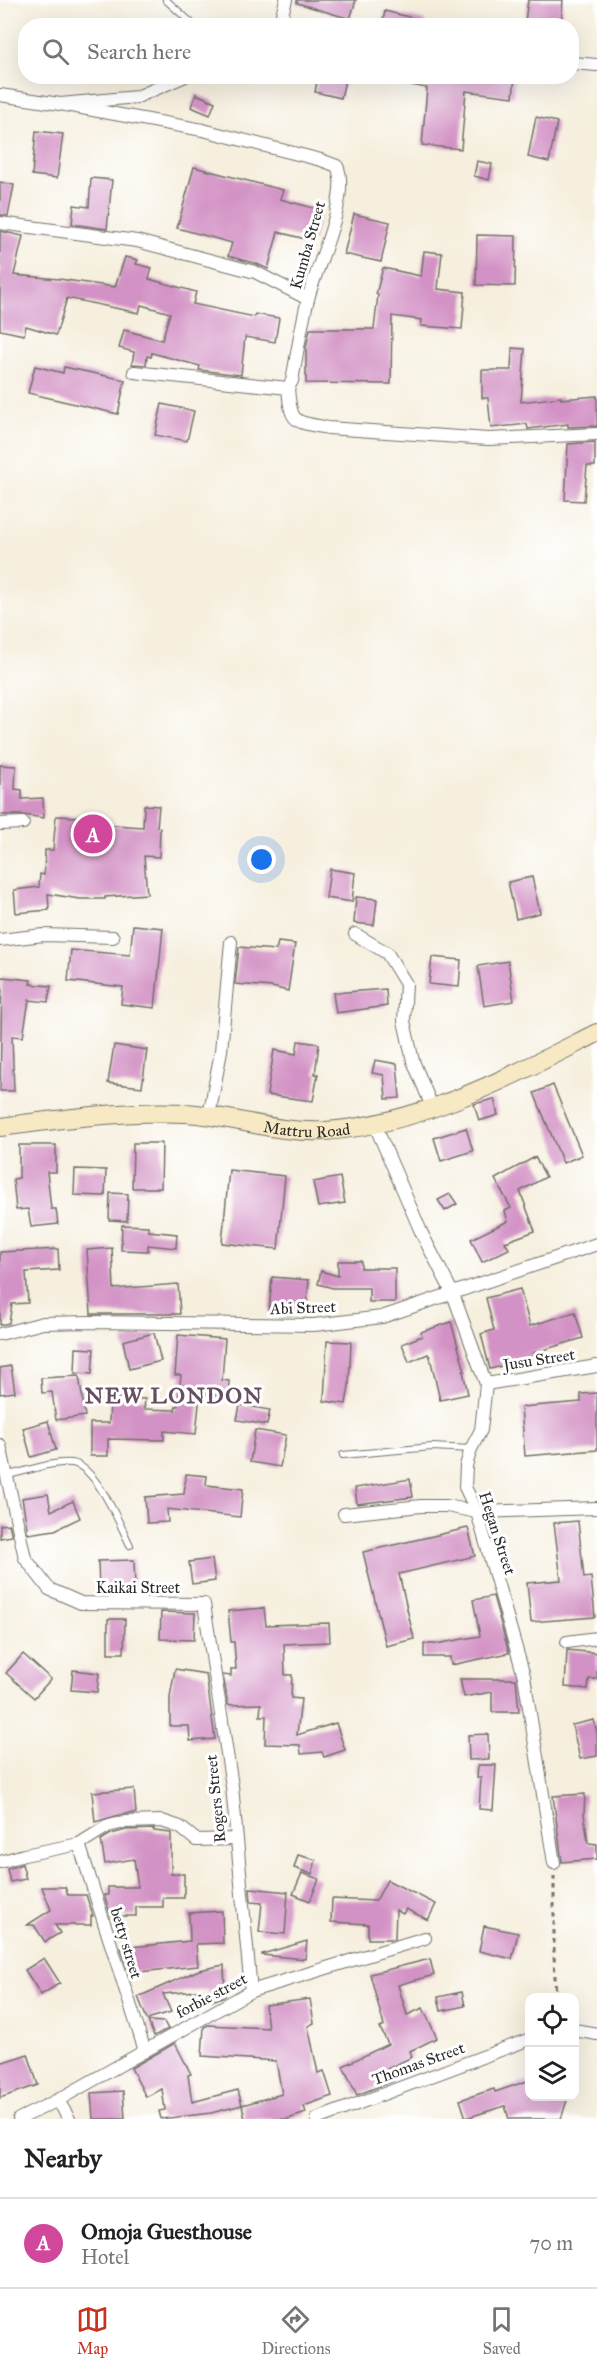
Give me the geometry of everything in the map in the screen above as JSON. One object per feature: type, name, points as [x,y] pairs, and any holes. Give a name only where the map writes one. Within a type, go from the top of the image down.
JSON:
[{"type":"main road","name":"Mattru Road","points":[[0,1127],[85,1117],[185,1113],[298,1131],[324,1131],[375,1125],[434,1109],[597,1033]]},
{"type":"street","points":[[281,18],[286,0]]},
{"type":"street","points":[[579,64],[597,65]]},
{"type":"street","points":[[0,95],[60,104],[137,97],[166,84]]},
{"type":"street","name":"Kumba Street","points":[[60,104],[203,130],[337,166],[341,175],[335,215],[308,298],[292,381],[288,388]]},
{"type":"street","points":[[0,223],[137,241],[255,272],[308,298]]},
{"type":"street","points":[[134,372],[288,388],[290,409],[294,418],[302,423],[328,428],[488,439],[597,434]]},
{"type":"street","points":[[0,824],[23,824]]},
{"type":"street","points":[[355,933],[387,953],[406,984],[404,1021],[413,1061],[434,1109]]},
{"type":"street","points":[[0,940],[44,935],[113,937]]},
{"type":"street","points":[[209,1116],[221,1051],[231,942]]},
{"type":"street","name":"Hegan Street","points":[[375,1125],[422,1234],[453,1294],[486,1384],[481,1430],[471,1449],[466,1466],[465,1487],[477,1512],[524,1676],[554,1863]]},
{"type":"street","name":"Abi Street","points":[[0,1334],[43,1323],[314,1325],[382,1317],[597,1244]]},
{"type":"street","name":"Jusu Street","points":[[486,1384],[597,1366]]},
{"type":"street","name":"Kaikai Street","points":[[0,1445],[25,1558],[49,1589],[81,1603],[204,1604]]},
{"type":"street","points":[[344,1514],[421,1506],[447,1506],[477,1512],[597,1508]]},
{"type":"street","name":"Rogers Street","points":[[204,1604],[232,1786],[251,1991]]},
{"type":"street","points":[[567,1642],[597,1638]]},
{"type":"street","points":[[0,1862],[79,1844],[108,1826],[125,1822],[162,1821],[180,1827],[196,1840],[236,1839]]},
{"type":"street","name":"betty street","points":[[79,1844],[145,2051]]},
{"type":"street","name":"forbie street","points":[[54,2101],[251,1991],[425,1938]]},
{"type":"street","points":[[579,2031],[597,2034]]},
{"type":"street","name":"Thomas Street","points":[[317,2119],[525,2041]]},
{"type":"street","points":[[19,2119],[54,2101],[69,2119]]},
{"type":"lane","points":[[166,0],[186,18]]},
{"type":"lane","points":[[343,1455],[432,1447],[471,1449]]},
{"type":"lane","points":[[8,1475],[57,1464],[74,1463],[85,1468],[96,1481],[130,1545]]},
{"type":"path","points":[[554,1863],[556,1993]]},
{"type":"building","points":[[297,0],[356,0],[350,18],[297,3]]},
{"type":"building","points":[[528,0],[563,0],[562,18],[525,18]]},
{"type":"building","points":[[385,11],[413,18],[384,18]]},
{"type":"building","points":[[316,84],[344,84],[341,98],[315,92]]},
{"type":"building","points":[[405,84],[514,84],[513,97],[466,91],[461,149],[422,145],[427,88]]},
{"type":"building","points":[[196,94],[215,102],[210,115],[191,107]]},
{"type":"building","points":[[536,117],[557,122],[549,162],[528,157]]},
{"type":"building","points":[[36,131],[63,134],[57,178],[32,175]]},
{"type":"building","points":[[477,161],[492,164],[489,180],[474,176]]},
{"type":"building","points":[[194,167],[283,190],[280,199],[321,210],[313,241],[278,232],[268,269],[228,256],[232,243],[177,228]]},
{"type":"building","points":[[91,178],[112,180],[107,229],[72,224],[74,205],[89,207]]},
{"type":"building","points":[[0,182],[14,185],[8,216],[0,215]]},
{"type":"building","points":[[354,214],[390,222],[381,262],[344,254]]},
{"type":"building","points":[[0,231],[23,236],[14,275],[115,287],[125,257],[138,260],[136,264],[152,268],[149,279],[196,292],[193,304],[254,317],[255,314],[279,318],[275,342],[245,337],[241,375],[199,370],[200,366],[152,353],[151,357],[147,356],[146,365],[132,364],[134,352],[119,348],[124,330],[162,340],[170,313],[141,305],[139,313],[67,298],[56,335],[26,326],[24,335],[0,330]]},
{"type":"building","points":[[477,235],[516,236],[515,286],[476,285]]},
{"type":"building","points":[[424,251],[442,253],[438,289],[465,292],[462,329],[421,326],[422,320],[392,316],[391,384],[306,383],[306,347],[310,329],[374,329],[378,295],[376,294],[383,268],[421,276]]},
{"type":"building","points":[[512,348],[525,349],[521,402],[561,397],[561,399],[597,396],[597,426],[568,427],[568,424],[528,429],[527,424],[491,428],[488,398],[482,398],[482,370],[511,370]]},
{"type":"building","points":[[35,366],[63,373],[64,367],[125,380],[118,414],[28,393]]},
{"type":"building","points":[[162,404],[194,411],[187,441],[155,435]]},
{"type":"building","points":[[595,442],[595,466],[587,466],[584,501],[565,500],[568,444]]},
{"type":"building","points":[[0,765],[16,766],[15,789],[22,790],[22,799],[43,798],[44,818],[0,815]]},
{"type":"building","points":[[144,805],[159,806],[157,827],[160,828],[159,857],[144,856],[147,894],[105,897],[105,899],[80,899],[48,894],[49,910],[16,913],[14,890],[39,887],[40,874],[44,875],[45,850],[53,850],[56,816],[101,818],[101,824],[143,827]]},
{"type":"building","points":[[330,869],[355,873],[352,902],[326,898]]},
{"type":"building","points":[[532,877],[540,913],[516,919],[508,882]]},
{"type":"building","points":[[356,897],[377,899],[374,925],[354,923]]},
{"type":"building","points":[[133,925],[163,928],[155,1008],[121,1004],[123,987],[68,981],[71,950],[130,955]]},
{"type":"building","points":[[278,942],[295,944],[288,991],[272,987],[235,984],[239,947],[276,950]]},
{"type":"building","points":[[432,957],[461,960],[459,987],[429,984]]},
{"type":"building","points":[[508,961],[514,1001],[484,1006],[478,966]]},
{"type":"building","points":[[2,977],[31,980],[30,984],[51,986],[48,1002],[29,1000],[23,1037],[12,1036],[14,1091],[0,1091]]},
{"type":"building","points":[[386,989],[387,1006],[336,1013],[333,993]]},
{"type":"building","points":[[298,1041],[319,1044],[315,1074],[318,1074],[313,1101],[267,1095],[274,1050],[296,1054]]},
{"type":"building","points":[[114,1045],[147,1050],[142,1087],[108,1083]]},
{"type":"building","points":[[375,1060],[397,1064],[400,1098],[386,1099],[384,1075],[372,1073]]},
{"type":"building","points":[[553,1085],[582,1155],[563,1163],[534,1093]]},
{"type":"building","points":[[494,1099],[498,1115],[479,1121],[474,1104]]},
{"type":"building","points":[[466,1128],[473,1151],[441,1161],[434,1138]]},
{"type":"building","points":[[133,1143],[162,1143],[161,1188],[132,1188]]},
{"type":"building","points":[[19,1145],[56,1145],[56,1172],[47,1172],[51,1209],[56,1209],[58,1224],[31,1227],[28,1209],[16,1210],[13,1179],[19,1178]]},
{"type":"building","points":[[535,1157],[546,1177],[520,1191],[535,1231],[505,1242],[509,1249],[482,1262],[471,1239],[508,1221],[505,1211],[511,1208],[495,1179]]},
{"type":"building","points":[[75,1169],[106,1170],[105,1196],[74,1195]]},
{"type":"building","points":[[229,1170],[285,1176],[278,1249],[222,1243]]},
{"type":"building","points":[[340,1177],[345,1203],[318,1207],[313,1182]]},
{"type":"building","points":[[110,1193],[128,1194],[127,1221],[109,1220]]},
{"type":"building","points":[[450,1194],[457,1204],[445,1211],[438,1200]]},
{"type":"building","points":[[122,1225],[148,1226],[148,1231],[177,1234],[176,1248],[148,1245],[148,1251],[121,1250]]},
{"type":"building","points":[[112,1248],[114,1289],[178,1284],[180,1314],[91,1314],[87,1250]]},
{"type":"building","points":[[58,1249],[59,1270],[26,1272],[28,1303],[12,1304],[9,1323],[0,1325],[0,1252]]},
{"type":"building","points":[[338,1261],[361,1261],[361,1268],[395,1268],[395,1302],[369,1302],[369,1288],[333,1288],[318,1284],[321,1271],[338,1276]]},
{"type":"building","points":[[272,1277],[309,1280],[306,1312],[292,1311],[292,1315],[269,1313]]},
{"type":"building","points":[[520,1289],[530,1326],[575,1312],[583,1338],[533,1353],[534,1358],[490,1369],[481,1334],[494,1330],[486,1298]]},
{"type":"building","points":[[451,1322],[465,1371],[463,1371],[468,1394],[440,1400],[428,1354],[409,1362],[402,1344],[422,1336],[421,1332]]},
{"type":"building","points":[[154,1333],[161,1361],[129,1369],[123,1341]]},
{"type":"building","points":[[178,1335],[225,1339],[222,1380],[229,1381],[228,1396],[200,1394],[196,1434],[164,1431],[164,1440],[108,1439],[108,1456],[90,1456],[90,1423],[109,1423],[110,1398],[145,1399],[144,1409],[175,1410],[178,1406],[181,1375],[175,1375]]},
{"type":"building","points":[[327,1341],[351,1342],[346,1404],[324,1401]]},
{"type":"building","points":[[76,1348],[94,1349],[92,1374],[75,1373]]},
{"type":"building","points":[[11,1366],[15,1392],[0,1394],[0,1368]]},
{"type":"building","points":[[79,1376],[85,1416],[56,1420],[52,1392],[42,1393],[41,1378]]},
{"type":"building","points":[[597,1393],[597,1450],[525,1456],[521,1407],[581,1402],[581,1394]]},
{"type":"building","points":[[240,1405],[270,1410],[267,1425],[237,1420]]},
{"type":"building","points":[[48,1421],[56,1450],[31,1457],[23,1428]]},
{"type":"building","points":[[255,1430],[286,1435],[280,1467],[250,1462]]},
{"type":"building","points":[[186,1474],[207,1476],[206,1485],[243,1489],[240,1517],[167,1509],[168,1522],[147,1523],[145,1497],[184,1494]]},
{"type":"building","points":[[410,1479],[413,1497],[357,1504],[355,1488]]},
{"type":"building","points":[[48,1494],[51,1511],[73,1501],[80,1518],[55,1530],[28,1534],[22,1498]]},
{"type":"building","points":[[578,1521],[584,1578],[591,1577],[595,1617],[531,1622],[527,1583],[561,1580],[554,1523]]},
{"type":"building","points":[[9,1524],[12,1536],[0,1538],[0,1525]]},
{"type":"building","points":[[468,1528],[475,1556],[399,1574],[414,1639],[386,1646],[363,1552]]},
{"type":"building","points":[[212,1559],[215,1581],[192,1584],[189,1562]]},
{"type":"building","points":[[134,1560],[135,1588],[99,1589],[98,1561]]},
{"type":"building","points":[[493,1596],[509,1653],[451,1665],[450,1657],[424,1657],[424,1644],[480,1636],[473,1600]]},
{"type":"building","points":[[264,1608],[266,1625],[329,1623],[330,1642],[284,1644],[285,1675],[292,1675],[291,1698],[301,1699],[297,1735],[336,1723],[345,1750],[324,1757],[322,1752],[301,1754],[300,1745],[265,1744],[266,1716],[260,1716],[261,1704],[228,1705],[223,1675],[231,1676],[231,1669],[236,1669],[228,1611]]},
{"type":"building","points":[[161,1612],[195,1613],[194,1640],[160,1639]]},
{"type":"building","points":[[108,1619],[125,1619],[124,1653],[108,1653]]},
{"type":"building","points":[[567,1650],[597,1653],[597,1679],[589,1679],[588,1689],[565,1687]]},
{"type":"building","points":[[23,1654],[51,1679],[34,1698],[6,1673]]},
{"type":"building","points":[[175,1669],[206,1674],[215,1739],[190,1741],[189,1726],[170,1726],[170,1697]]},
{"type":"building","points":[[73,1670],[99,1673],[97,1692],[71,1690]]},
{"type":"building","points":[[460,1679],[516,1679],[519,1712],[492,1712],[492,1692],[464,1697]]},
{"type":"building","points":[[594,1720],[597,1733],[597,1756],[580,1759],[572,1725]]},
{"type":"building","points":[[488,1734],[489,1759],[469,1760],[468,1735]]},
{"type":"building","points":[[478,1765],[496,1765],[493,1810],[479,1809],[481,1778],[477,1778]]},
{"type":"building","points":[[134,1789],[136,1813],[123,1814],[95,1822],[92,1792]]},
{"type":"building","points":[[585,1794],[584,1813],[588,1843],[597,1844],[597,1859],[562,1862],[553,1796]]},
{"type":"building","points":[[154,1829],[154,1831],[171,1833],[171,1874],[184,1874],[184,1898],[163,1898],[163,1907],[136,1907],[136,1916],[111,1916],[104,1895],[108,1895],[108,1887],[138,1887],[134,1859],[105,1864],[101,1840],[111,1834],[126,1830]]},
{"type":"building","points":[[298,1855],[316,1860],[312,1874],[294,1868]]},
{"type":"building","points":[[22,1864],[26,1879],[10,1882],[7,1869]]},
{"type":"building","points":[[302,1873],[319,1879],[310,1901],[293,1894]]},
{"type":"building","points":[[387,1880],[436,1904],[428,1920],[406,1909],[403,1914],[396,1910],[395,1939],[368,1939],[368,1924],[331,1922],[332,1899],[376,1901]]},
{"type":"building","points":[[42,1887],[65,1887],[68,1895],[86,1895],[93,1916],[91,1916],[91,1925],[55,1925],[60,1933],[45,1942],[34,1925],[27,1925],[51,1910]]},
{"type":"building","points":[[250,1888],[288,1892],[285,1934],[259,1932],[262,1903],[251,1902]]},
{"type":"building","points":[[222,1911],[223,1943],[196,1944],[198,1966],[129,1973],[121,1948],[190,1941],[189,1913]]},
{"type":"building","points":[[484,1926],[518,1933],[512,1959],[479,1951]]},
{"type":"building","points":[[307,1941],[305,1959],[262,1955],[262,1954]]},
{"type":"building","points":[[44,1958],[60,1983],[41,1995],[25,1970]]},
{"type":"building","points":[[430,1959],[434,1975],[398,1985],[407,2015],[423,2008],[437,2038],[410,2051],[412,2057],[387,2069],[393,2081],[357,2095],[343,2066],[388,2044],[380,2028],[384,2026],[370,1974]]},
{"type":"building","points":[[224,1965],[225,1996],[212,2001],[208,1990],[163,1994],[171,2012],[147,2019],[138,1997],[199,1970]]},
{"type":"building","points":[[462,1992],[465,2006],[441,2011],[438,1997]]},
{"type":"building","points":[[310,1999],[314,2023],[308,2026],[318,2073],[324,2071],[332,2096],[304,2106],[306,2113],[288,2119],[245,2119],[242,2105],[282,2094],[276,2061],[202,2056],[204,2027],[208,2025],[268,2028],[265,2005]]},
{"type":"building","points":[[148,2021],[164,2022],[168,2029],[154,2036]]},
{"type":"building","points":[[175,2043],[191,2074],[188,2075],[192,2102],[238,2090],[242,2105],[211,2113],[161,2119],[159,2111],[165,2110],[162,2089],[146,2097],[131,2068]]},
{"type":"building","points":[[28,2054],[38,2085],[0,2098],[0,2063]]},
{"type":"building","points":[[525,2082],[525,2101],[567,2101],[561,2119],[509,2119],[505,2106],[466,2118],[460,2100],[494,2089],[495,2092]]},
{"type":"building","points":[[123,2091],[125,2119],[93,2119],[91,2093]]},
{"type":"place","name":"Omoja Guesthouse","points":[[93,834]]},
{"type":"district","name":"NEW LONDON","points":[[174,1395]]}]
